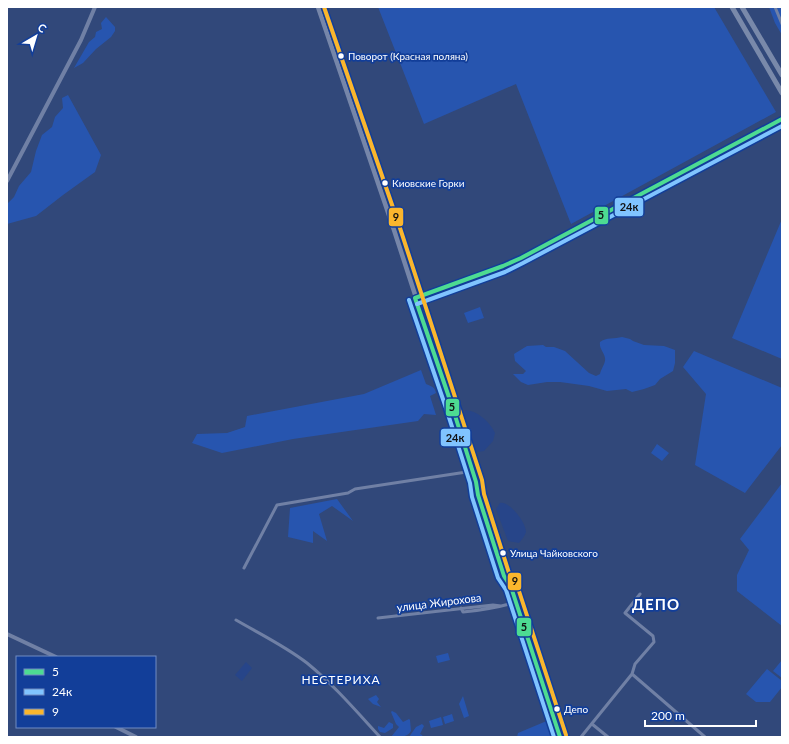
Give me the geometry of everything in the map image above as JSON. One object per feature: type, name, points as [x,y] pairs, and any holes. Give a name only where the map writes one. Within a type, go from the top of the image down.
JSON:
[{"type":"main road","points":[[318,7],[394,230],[476,482],[483,493],[509,574],[511,587],[560,737]]},
{"type":"main road","points":[[732,7],[782,93]]},
{"type":"main road","points":[[742,7],[782,75]]},
{"type":"street","points":[[7,181],[80,40],[95,7]]},
{"type":"street","points":[[775,7],[782,24]]},
{"type":"street","points":[[415,298],[521,258],[782,120]]},
{"type":"street","points":[[244,568],[277,505],[348,493],[355,490],[473,471]]},
{"type":"street","points":[[581,737],[632,674],[635,664],[654,642],[653,636],[625,613],[640,594]]},
{"type":"street","name":"улица Жирохова","points":[[460,608],[463,612],[494,609],[516,602]]},
{"type":"street","name":"улица Жирохова","points":[[378,618],[460,608],[493,605],[501,606]]},
{"type":"street","points":[[236,620],[289,650],[321,675],[380,737]]},
{"type":"street","points":[[7,634],[54,656]]},
{"type":"street","points":[[632,674],[706,737]]},
{"type":"street","points":[[592,724],[608,737]]},
{"type":"street","points":[[118,728],[136,737]]},
{"type":"shaded area","points":[[378,7],[714,7],[776,112],[571,224],[516,84],[424,124]]},
{"type":"shaded area","points":[[769,7],[782,7],[782,35],[775,23]]},
{"type":"shaded area","points":[[106,17],[115,27],[115,31],[111,37],[96,49],[83,63],[74,68],[89,42],[95,37],[96,32],[102,29],[101,23]]},
{"type":"shaded area","points":[[68,95],[101,155],[95,172],[36,216],[7,224],[7,204],[14,197],[19,186],[31,172],[42,135],[52,127],[55,117],[63,108],[62,98]]},
{"type":"shaded area","points":[[782,219],[782,359],[732,338]]},
{"type":"shaded area","points":[[480,307],[484,318],[468,323],[464,313]]},
{"type":"shaded area","points":[[622,337],[644,345],[664,346],[675,350],[675,363],[673,371],[660,379],[655,385],[632,392],[626,389],[607,391],[589,386],[560,382],[547,382],[528,385],[521,382],[513,374],[523,374],[526,371],[515,361],[514,354],[527,346],[543,345],[565,351],[589,373],[596,376],[600,374],[605,360],[600,347],[600,342],[602,340]]},
{"type":"shaded area","points":[[694,351],[782,388],[782,445],[745,493],[695,465],[706,394],[683,367]]},
{"type":"shaded area","points":[[421,370],[426,384],[435,389],[436,393],[430,396],[436,415],[424,414],[418,421],[293,439],[222,453],[192,443],[197,434],[227,433],[245,427],[247,416],[364,394]]},
{"type":"shaded area","points":[[465,410],[474,412],[483,417],[490,424],[495,433],[493,441],[484,451],[478,452],[475,450],[463,414]]},
{"type":"shaded area","points":[[657,444],[669,453],[662,461],[651,453]]},
{"type":"shaded area","points":[[782,483],[782,626],[737,591],[737,575],[749,550],[740,539]]},
{"type":"shaded area","points":[[337,499],[353,521],[332,506],[319,514],[327,541],[313,531],[313,543],[288,537],[290,508]]},
{"type":"shaded area","points":[[500,503],[508,505],[523,523],[526,532],[519,543],[508,541],[496,509]]},
{"type":"shaded area","points":[[448,653],[450,660],[438,663],[436,656]]},
{"type":"shaded area","points":[[782,660],[782,678],[773,671]]},
{"type":"shaded area","points":[[246,662],[252,668],[242,681],[235,675]]},
{"type":"shaded area","points":[[767,669],[782,681],[782,687],[770,702],[756,702],[746,694]]},
{"type":"shaded area","points":[[376,695],[379,699],[377,702],[381,707],[373,704],[368,699]]},
{"type":"shaded area","points":[[463,696],[469,716],[464,718],[459,704]]},
{"type":"shaded area","points":[[391,712],[396,713],[403,722],[409,719],[410,720],[411,731],[407,735],[402,737],[391,737],[399,727],[396,724]]},
{"type":"shaded area","points":[[452,714],[454,721],[445,724],[443,717]]},
{"type":"shaded area","points":[[441,717],[443,725],[431,728],[429,721]]},
{"type":"shaded area","points":[[549,720],[555,737],[517,737],[518,733]]},
{"type":"shaded area","points":[[389,722],[393,724],[393,728],[385,733],[380,732],[378,726],[384,728]]},
{"type":"shaded area","points":[[422,724],[424,726],[420,734],[423,737],[409,737],[416,727]]},
{"type":"transit line","name":"9","points":[[324,7],[400,228],[482,480],[484,494],[509,573],[517,585],[566,735]]},
{"type":"transit line","name":"5","points":[[415,298],[521,258],[782,119]]},
{"type":"transit line","name":"24к","points":[[417,304],[505,272],[782,126]]},
{"type":"transit line","name":"5","points":[[415,298],[452,406],[504,576],[511,587],[560,737]]},
{"type":"transit line","name":"24к","points":[[409,300],[446,408],[498,578],[506,590],[554,737]]},
{"type":"place","name":"Поворот (Красная поляна)","points":[[341,56]]},
{"type":"place","name":"Киовские Горки","points":[[385,183]]},
{"type":"place","name":"Улица Чайковского","points":[[503,553]]},
{"type":"place","name":"Депо","points":[[557,709]]},
{"type":"district","name":"ДЕПО","points":[[656,604]]},
{"type":"district","name":"НЕСТЕРИХА","points":[[341,679]]}]
